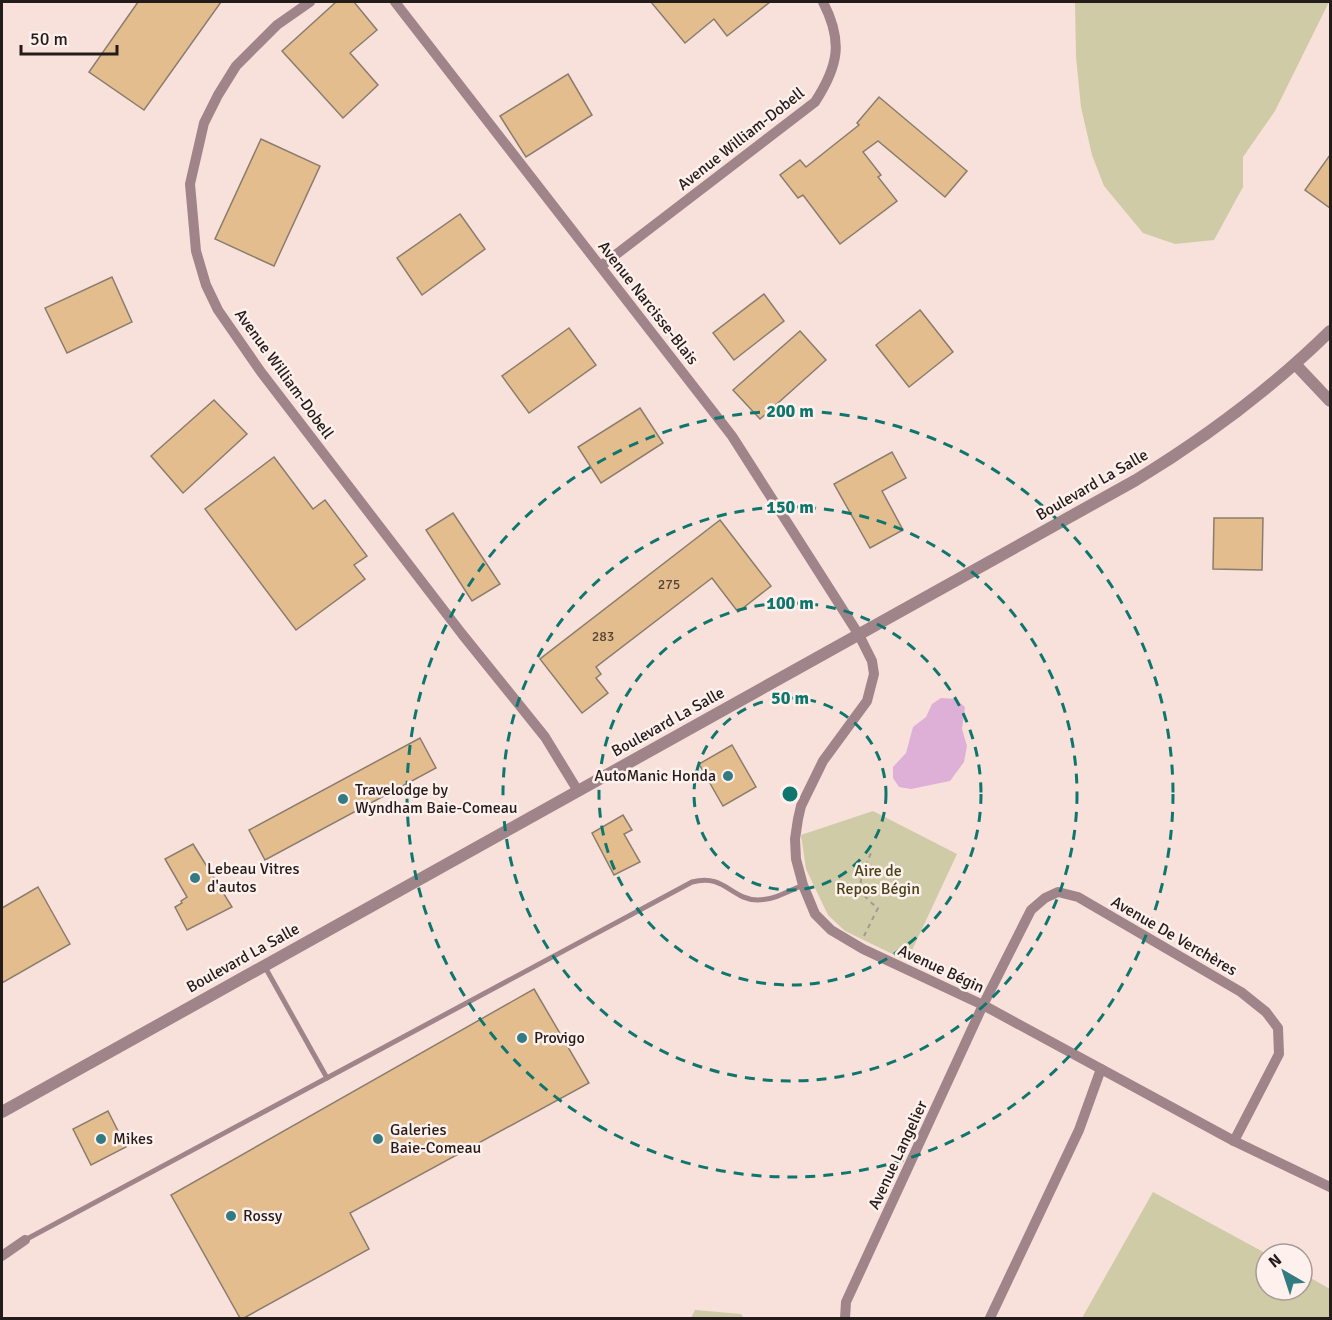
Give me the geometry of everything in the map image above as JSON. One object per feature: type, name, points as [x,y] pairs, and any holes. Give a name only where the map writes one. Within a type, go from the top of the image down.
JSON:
[{"type":"street","name":"Avenue William-Dobell","points":[[310,2],[277,25],[236,66],[204,123],[190,184],[196,251],[206,285],[218,310],[261,372],[462,634],[545,737],[578,790]]},
{"type":"street","name":"Avenue Narcisse-Blais","points":[[395,2],[732,436],[859,635]]},
{"type":"street","name":"Avenue William-Dobell","points":[[601,266],[815,102],[825,88],[836,52],[836,30],[823,2]]},
{"type":"street","name":"Boulevard La Salle","points":[[2,1112],[1136,480],[1192,446],[1296,364],[1330,331]]},
{"type":"street","points":[[1296,364],[1330,400]]},
{"type":"street","name":"Avenue Bégin","points":[[859,635],[872,660],[874,674],[867,701],[823,762],[801,806],[795,839],[796,859],[803,885],[815,914],[831,930],[859,946],[983,1005],[1234,1141],[1330,1187]]},
{"type":"street","name":"Avenue De Verchères","points":[[983,1005],[1031,910],[1045,898],[1058,892],[1078,897],[1242,992],[1266,1012],[1278,1028],[1279,1054],[1234,1141]]},
{"type":"street","name":"Avenue Langelier","points":[[845,1318],[846,1302],[983,1005]]},
{"type":"street","points":[[990,1318],[1079,1130],[1101,1069]]},
{"type":"street","points":[[2,1256],[25,1240]]},
{"type":"lane","points":[[25,1240],[693,882],[704,879],[719,882],[748,899],[759,900],[778,896],[803,885]]},
{"type":"lane","points":[[264,966],[327,1078]]},
{"type":"path","points":[[859,946],[878,908],[864,897],[861,889],[861,879],[871,854]]},
{"type":"green space","points":[[1075,2],[1329,2],[1275,111],[1243,157],[1243,187],[1214,240],[1175,244],[1143,233],[1104,186],[1092,155],[1081,107],[1076,57]]},
{"type":"green space","name":"Aire de Repos Bégin","points":[[873,811],[957,854],[907,961],[845,931],[828,915],[806,869],[801,835]]},
{"type":"green space","points":[[1153,1192],[1254,1247],[1254,1302],[1314,1302],[1314,1280],[1330,1289],[1330,1318],[1082,1318]]},
{"type":"green space","points":[[695,1310],[741,1314],[744,1318],[691,1318]]},
{"type":"shaded area","points":[[941,698],[955,699],[965,707],[962,729],[967,746],[964,762],[950,781],[911,789],[899,787],[893,778],[893,767],[906,753],[913,727],[926,717],[932,704]]},
{"type":"building","points":[[138,2],[221,2],[144,110],[89,72]]},
{"type":"building","points":[[336,2],[354,2],[377,30],[350,53],[378,85],[343,118],[282,51]]},
{"type":"building","points":[[651,2],[770,2],[727,36],[714,19],[685,43]]},
{"type":"building","points":[[568,74],[592,115],[526,157],[500,116]]},
{"type":"building","points":[[879,97],[967,171],[945,197],[878,141],[863,152],[881,175],[878,177],[897,201],[840,244],[803,195],[798,198],[780,175],[800,160],[806,167],[859,125],[857,123]]},
{"type":"building","points":[[261,139],[320,166],[274,266],[215,239]]},
{"type":"building","points":[[1330,155],[1330,208],[1305,190]]},
{"type":"building","points":[[460,214],[485,249],[422,295],[397,258]]},
{"type":"building","points":[[112,277],[132,322],[67,353],[45,308]]},
{"type":"building","points":[[764,294],[784,321],[734,360],[713,333]]},
{"type":"building","points":[[920,310],[953,352],[909,387],[876,345]]},
{"type":"building","points":[[569,328],[596,365],[529,413],[502,376]]},
{"type":"building","points":[[800,331],[826,360],[760,419],[733,390]]},
{"type":"building","points":[[214,400],[247,434],[183,493],[151,456]]},
{"type":"building","points":[[640,408],[663,443],[601,483],[578,447]]},
{"type":"building","points":[[892,452],[906,478],[882,491],[903,530],[870,548],[834,484]]},
{"type":"building","points":[[274,457],[313,509],[325,500],[367,556],[354,565],[365,579],[296,630],[205,509]]},
{"type":"building","points":[[453,513],[500,584],[472,601],[426,530]]},
{"type":"building","points":[[1214,518],[1263,518],[1262,570],[1213,569]]},
{"type":"building","points":[[720,520],[771,586],[738,612],[712,578],[596,667],[601,674],[596,678],[608,693],[582,713],[540,659]]},
{"type":"building","name":"Travelodge by Wyndham Baie-Comeau","points":[[420,738],[436,768],[265,860],[249,830]]},
{"type":"building","name":"AutoManic Honda","points":[[732,745],[756,787],[723,806],[699,764]]},
{"type":"building","points":[[623,815],[632,830],[624,834],[640,862],[614,875],[592,833]]},
{"type":"building","name":"Lebeau Vitres d'autos","points":[[193,844],[232,907],[187,930],[175,907],[187,897],[165,859]]},
{"type":"building","points":[[38,887],[70,944],[2,983],[2,908]]},
{"type":"building","name":"Galeries Baie-Comeau","points":[[534,989],[589,1083],[350,1213],[369,1249],[244,1318],[240,1318],[171,1195]]},
{"type":"building","points":[[108,1111],[126,1147],[91,1165],[73,1129]]},
{"type":"place","name":"AutoManic Honda","points":[[728,776]]},
{"type":"place","name":"Travelodge by Wyndham Baie-Comeau","points":[[343,799]]},
{"type":"place","name":"Lebeau Vitres d'autos","points":[[195,878]]},
{"type":"place","name":"Provigo","points":[[522,1038]]},
{"type":"place","name":"Mikes","points":[[101,1139]]},
{"type":"place","name":"Galeries Baie-Comeau","points":[[378,1139]]},
{"type":"place","name":"Rossy","points":[[231,1216]]}]
